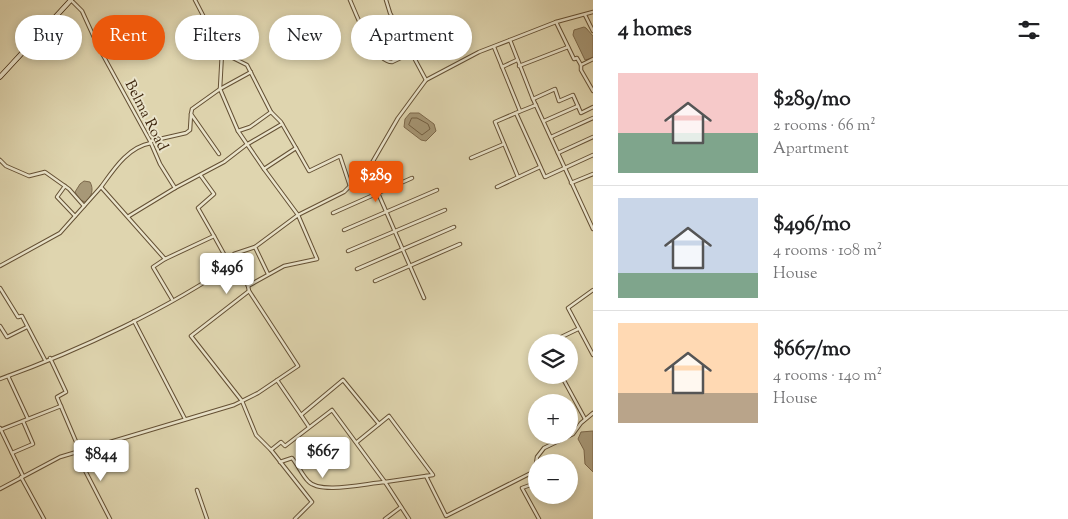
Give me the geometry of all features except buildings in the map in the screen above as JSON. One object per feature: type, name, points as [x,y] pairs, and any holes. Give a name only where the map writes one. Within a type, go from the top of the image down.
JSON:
[{"type":"main road","points":[[0,77],[71,0]]},
{"type":"street","name":"Belma Road","points":[[71,0],[82,11],[98,46],[150,141],[160,164],[175,188]]},
{"type":"street","points":[[195,0],[203,15]]},
{"type":"street","points":[[350,0],[355,15]]},
{"type":"street","points":[[386,0],[393,15]]},
{"type":"street","points":[[0,489],[60,457],[242,401],[298,366],[249,291],[234,254],[255,246],[298,215],[344,192],[365,173],[379,153],[398,118],[426,80],[470,56],[556,22],[593,12]]},
{"type":"street","points":[[585,15],[593,31]]},
{"type":"street","points":[[556,22],[574,59],[577,58],[581,65],[581,70],[593,92]]},
{"type":"street","points":[[510,40],[533,99],[593,229]]},
{"type":"street","points":[[494,47],[520,111]]},
{"type":"street","points":[[520,66],[568,47]]},
{"type":"street","points":[[581,65],[593,59]]},
{"type":"street","points":[[222,60],[220,89],[238,131],[246,145],[298,215],[318,257],[284,266],[248,286]]},
{"type":"street","points":[[237,60],[247,65],[271,112],[282,124],[309,171],[340,156],[350,186]]},
{"type":"street","points":[[415,60],[426,80]]},
{"type":"street","points":[[502,67],[517,60]]},
{"type":"street","points":[[150,141],[186,133],[190,130],[190,114],[193,108],[220,89],[251,72]]},
{"type":"street","points":[[533,99],[555,90],[560,101],[573,94],[581,113],[593,107]]},
{"type":"street","points":[[518,177],[495,122],[536,105]]},
{"type":"street","points":[[544,121],[578,106]]},
{"type":"street","points":[[238,131],[250,127],[271,112]]},
{"type":"street","points":[[516,113],[544,177],[593,155]]},
{"type":"street","points":[[190,114],[219,154]]},
{"type":"street","points":[[551,137],[593,118]]},
{"type":"street","points":[[129,216],[175,188],[224,162],[246,145],[282,124]]},
{"type":"street","points":[[558,152],[593,137]]},
{"type":"street","points":[[0,266],[60,233],[124,158],[141,146],[154,142],[150,141]]},
{"type":"street","points":[[470,158],[504,144]]},
{"type":"street","points":[[264,169],[296,148]]},
{"type":"street","points":[[0,160],[6,166],[29,176],[45,172],[65,186],[84,206]]},
{"type":"street","points":[[497,187],[540,167]]},
{"type":"street","points":[[365,173],[378,193],[424,298]]},
{"type":"street","points":[[572,183],[593,174]]},
{"type":"street","points":[[200,176],[214,194],[198,208],[230,266]]},
{"type":"street","points":[[333,213],[412,178]]},
{"type":"street","points":[[65,186],[57,198],[75,216]]},
{"type":"street","points":[[101,187],[129,216],[165,259]]},
{"type":"street","points":[[344,230],[437,190]]},
{"type":"street","points":[[348,251],[445,210]]},
{"type":"street","points":[[357,268],[454,227]]},
{"type":"street","points":[[172,300],[154,268],[165,259],[214,236]]},
{"type":"street","points":[[375,281],[460,244]]},
{"type":"street","points":[[255,246],[268,274]]},
{"type":"street","points":[[0,379],[134,321],[172,300],[197,289],[237,261]]},
{"type":"street","points":[[0,288],[28,327],[45,360]]},
{"type":"street","points":[[593,290],[568,308],[593,355]]},
{"type":"street","points":[[249,291],[191,336],[242,401],[256,435],[271,450],[312,502],[295,519]]},
{"type":"street","points":[[134,321],[185,419]]},
{"type":"street","points":[[0,326],[7,337],[28,327]]},
{"type":"street","points":[[566,334],[578,328]]},
{"type":"street","points":[[50,358],[66,392],[56,397],[80,452]]},
{"type":"street","points":[[8,376],[28,419]]},
{"type":"street","points":[[276,380],[310,427]]},
{"type":"street","points":[[301,414],[343,380],[380,424]]},
{"type":"street","points":[[566,384],[585,419]]},
{"type":"street","points":[[44,519],[0,430],[61,406]]},
{"type":"street","points":[[271,450],[281,442],[285,446],[332,410],[345,430],[357,442],[410,519]]},
{"type":"street","points":[[539,454],[544,448],[573,434],[585,419],[593,413]]},
{"type":"street","points":[[280,462],[292,458],[308,482],[318,487],[334,488],[433,475],[389,416],[357,442]]},
{"type":"street","points":[[12,453],[33,444],[23,421]]},
{"type":"street","points":[[76,453],[110,519]]},
{"type":"street","points":[[426,476],[442,510],[450,518],[528,475]]},
{"type":"street","points":[[528,486],[522,488],[528,499]]},
{"type":"street","points":[[197,490],[207,519]]},
{"type":"street","points":[[531,504],[539,519]]},
{"type":"street","points":[[385,519],[400,507]]},
{"type":"water","points":[[584,27],[593,36],[593,58],[585,60],[573,35],[574,30]]},
{"type":"water","points":[[410,113],[419,113],[434,124],[436,131],[426,141],[421,140],[404,127],[405,119]]},
{"type":"water","points":[[84,181],[90,182],[92,190],[91,195],[85,202],[80,200],[75,192]]},
{"type":"water","points":[[593,431],[593,472],[585,464],[584,450],[578,439],[581,432]]}]
